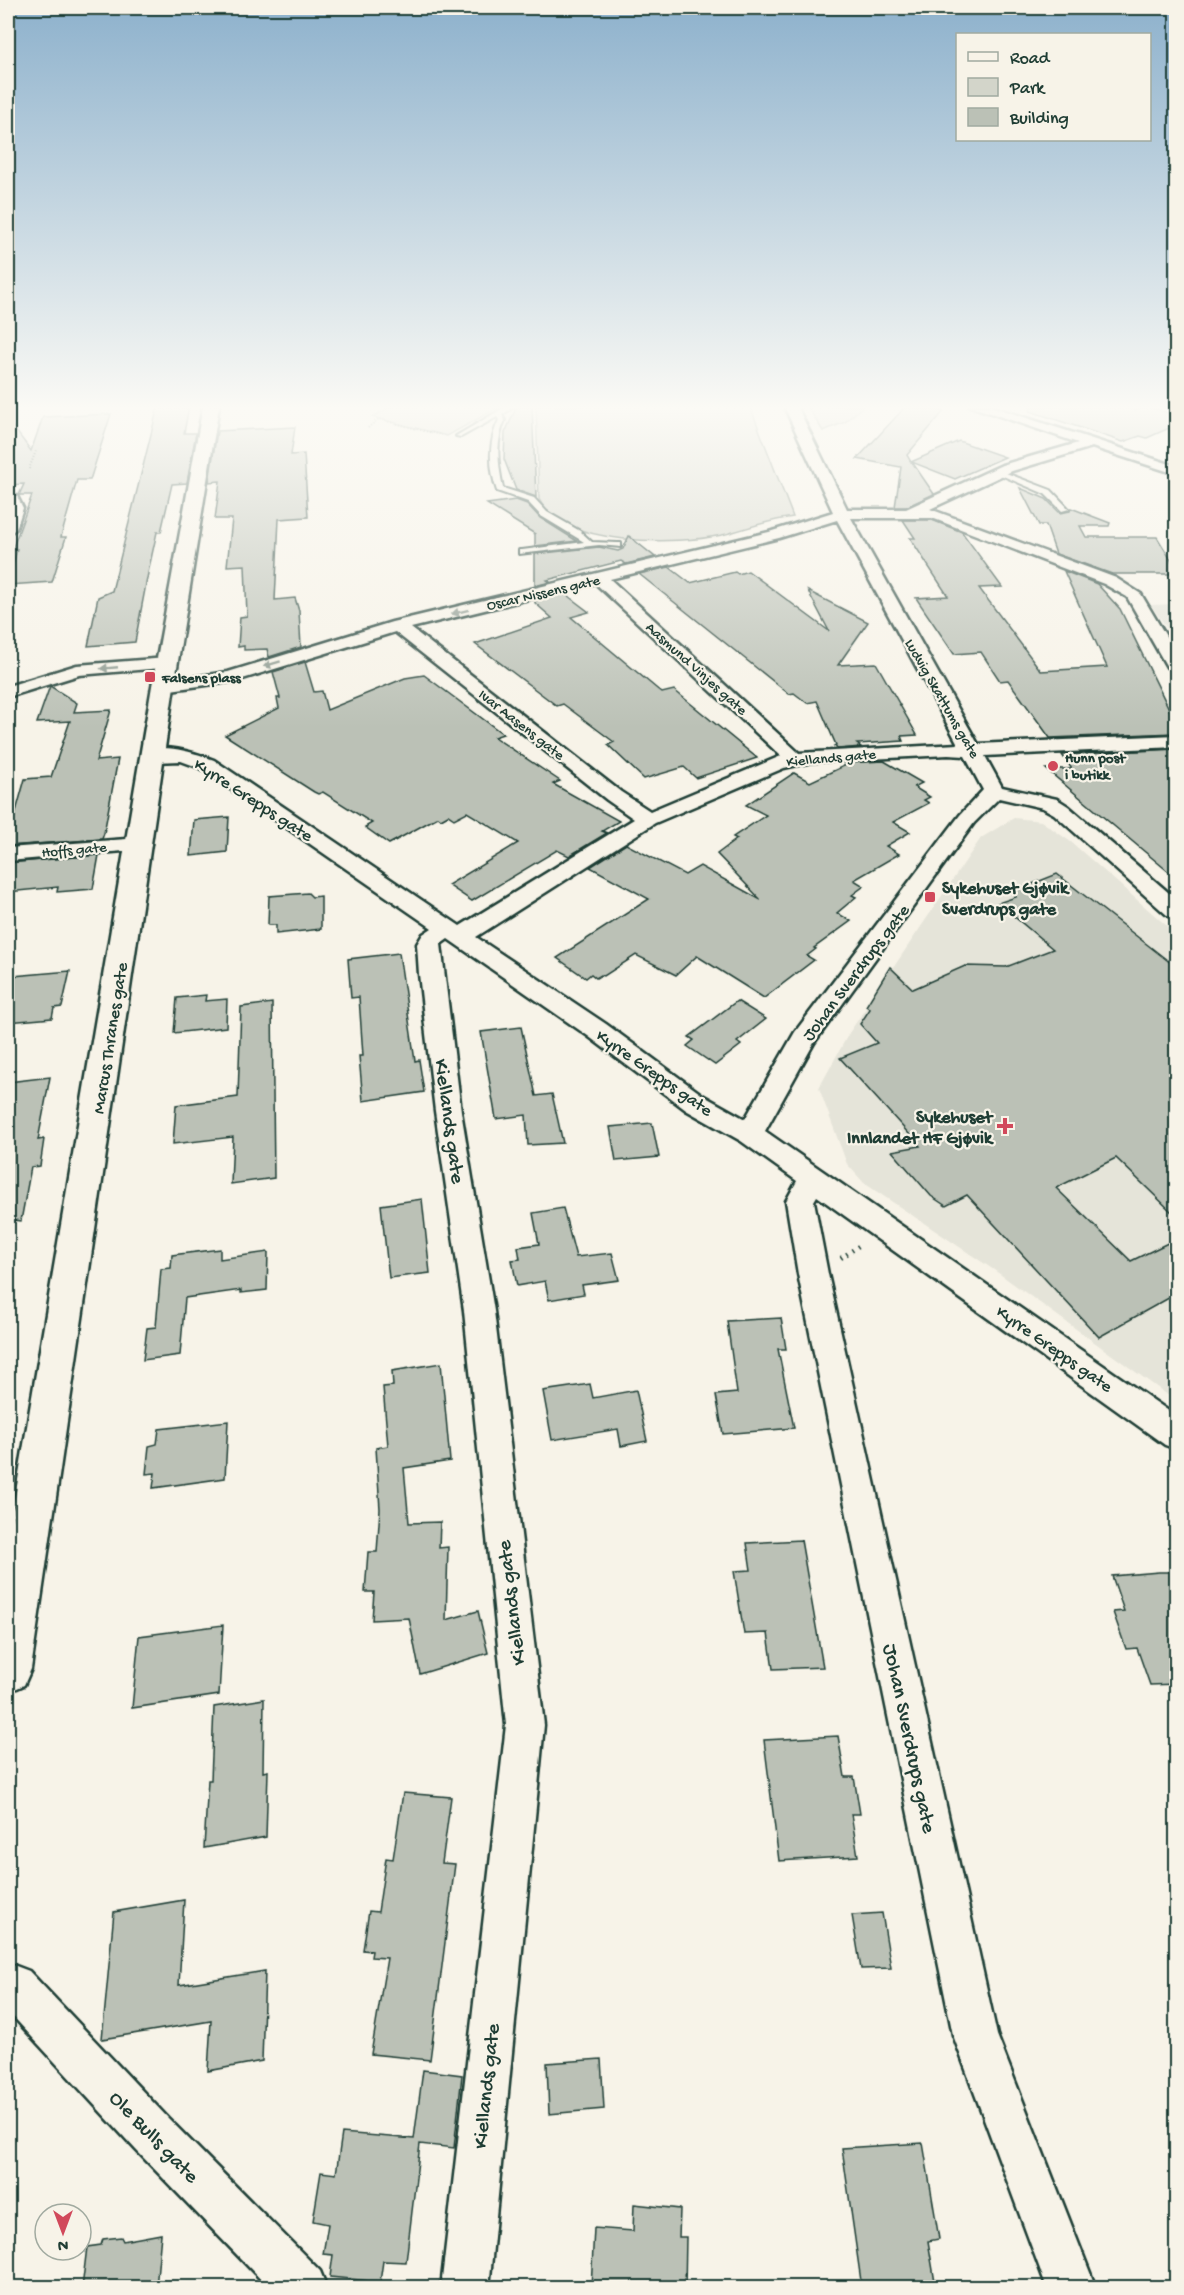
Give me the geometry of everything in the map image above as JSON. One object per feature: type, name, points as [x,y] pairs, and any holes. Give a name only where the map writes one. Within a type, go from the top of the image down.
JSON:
[{"type":"main road","name":"Marcus Thranes gate","points":[[8,1669],[140,844],[163,686],[193,513]]},
{"type":"street","points":[[8,529],[14,513]]},
{"type":"street","name":"Oscar Nissens gate","points":[[163,686],[230,677],[398,626],[774,535],[842,514],[901,513]]},
{"type":"street","points":[[934,513],[1110,581],[1133,594],[1176,667]]},
{"type":"street","name":"Ludvig Skattums gate","points":[[842,514],[933,683],[975,751],[994,791]]},
{"type":"street","name":"Aasmund Vinjes gate","points":[[598,578],[795,759]]},
{"type":"street","name":"Ivar Aasens gate","points":[[398,626],[614,796],[648,819]]},
{"type":"street","points":[[8,692],[77,670],[167,663]]},
{"type":"street","name":"Kiellands gate","points":[[465,2288],[525,1725],[479,1311],[448,1111],[431,974],[429,944],[431,939],[453,933],[648,819],[777,763],[795,759],[948,749],[975,751],[1176,741]]},
{"type":"street","name":"Kyrre Grepps gate","points":[[153,756],[183,755],[207,764],[597,1030],[695,1103],[750,1134],[1176,1434]]},
{"type":"street","points":[[994,791],[1028,797],[1060,810],[1176,910]]},
{"type":"street","name":"Johan Sverdrups gate","points":[[750,1134],[804,1038],[967,819],[994,791]]},
{"type":"street","name":"Hoffs gate","points":[[8,855],[140,844]]},
{"type":"street","name":"Johan Sverdrups gate","points":[[813,1178],[800,1201],[813,1274],[975,2035],[1072,2288]]},
{"type":"street","name":"Ole Bulls gate","points":[[8,1984],[14,1986],[152,2134],[303,2288]]},
{"type":"lane","points":[[543,513],[577,533],[590,544]]},
{"type":"lane","points":[[522,552],[590,544],[618,544]]},
{"type":"shaded area","points":[[1176,604],[1176,642],[1151,605]]},
{"type":"shaded area","name":"Sykehuset Innlandet HF Gjøvik","points":[[1014,818],[1041,821],[1071,842],[1176,934],[1176,1401],[997,1272],[864,1183],[847,1164],[819,1088],[849,1033],[981,838]]},
{"type":"green space","points":[[550,513],[791,513],[793,517],[722,535],[651,541],[596,534],[571,526]]},
{"type":"building","points":[[25,513],[68,513],[61,537],[66,537],[52,582],[8,585],[17,549],[12,550]]},
{"type":"building","points":[[131,513],[165,513],[161,532],[157,532],[135,642],[88,646],[98,597],[112,591]]},
{"type":"building","points":[[216,513],[308,513],[308,517],[279,519],[275,600],[295,598],[299,611],[301,647],[269,657],[267,649],[244,650],[244,646],[238,647],[240,617],[247,616],[245,565],[227,566],[232,519],[215,519]]},
{"type":"building","points":[[502,513],[535,513],[577,541],[535,546],[535,534]]},
{"type":"building","points":[[1033,513],[1084,513],[1110,523],[1109,526],[1080,526],[1086,537],[1157,537],[1176,568],[1176,574],[1112,574],[1056,554],[1046,525],[1039,525]]},
{"type":"building","points":[[903,520],[932,520],[962,532],[1002,587],[979,588],[1041,671],[1107,667],[1064,571],[1097,584],[1120,609],[1176,723],[1176,733],[1050,738],[1008,680],[1000,681],[981,652],[954,654],[916,598],[948,596],[910,538],[915,538]]},
{"type":"building","points":[[629,536],[655,557],[626,564],[621,561],[547,580],[550,582],[535,586],[535,554],[599,547],[618,551],[623,549]]},
{"type":"building","points":[[669,567],[690,583],[748,571],[829,631],[808,591],[868,622],[838,665],[876,663],[917,735],[901,736],[903,741],[857,744],[861,747],[838,749],[834,746],[836,745],[817,701],[807,703],[794,693],[789,694],[639,574]]},
{"type":"building","points":[[564,593],[589,612],[571,617],[662,693],[674,690],[757,758],[696,778],[684,767],[644,779],[608,745],[614,742],[563,704],[557,706],[475,644],[552,618],[535,603],[535,600]]},
{"type":"building","points":[[305,662],[314,692],[322,691],[327,710],[405,678],[424,675],[503,734],[494,737],[560,781],[553,784],[619,821],[602,831],[607,833],[569,856],[557,850],[472,901],[448,885],[518,843],[467,812],[454,819],[448,815],[441,819],[438,817],[389,844],[365,827],[372,823],[323,792],[318,794],[314,792],[225,735],[279,708],[277,698],[280,698],[273,672]]},
{"type":"building","points":[[50,686],[77,703],[74,712],[111,710],[96,761],[118,759],[104,833],[102,839],[8,846],[8,827],[12,826],[25,779],[51,777],[70,721],[37,723]]},
{"type":"building","points":[[1176,749],[1176,878],[1046,769],[1072,769],[1062,755]]},
{"type":"building","points":[[884,761],[922,783],[914,787],[930,797],[924,800],[929,803],[893,822],[910,832],[886,846],[899,854],[854,880],[864,886],[852,895],[856,897],[837,913],[851,921],[814,948],[816,949],[807,956],[814,960],[764,998],[697,956],[676,975],[636,955],[604,976],[596,978],[591,974],[586,978],[557,958],[649,899],[590,867],[626,844],[685,875],[700,866],[761,900],[717,854],[737,839],[733,837],[766,815],[746,805],[794,773],[810,782],[846,765],[844,763]]},
{"type":"building","points":[[229,817],[227,852],[191,856],[194,820]]},
{"type":"building","points":[[99,855],[93,889],[57,892],[58,887],[8,892],[8,863]]},
{"type":"building","name":"Sykehuset Innlandet HF Gjøvik","points":[[1057,874],[1176,967],[1176,1216],[1116,1158],[1056,1188],[1131,1261],[1176,1239],[1176,1294],[1099,1337],[967,1195],[946,1206],[931,1196],[892,1151],[920,1146],[840,1058],[877,1043],[860,1024],[870,1009],[866,1006],[890,967],[913,989],[965,966],[1006,967],[1053,949],[998,903],[1016,897],[1012,892]]},
{"type":"building","points":[[308,893],[312,897],[321,896],[321,929],[276,934],[276,925],[268,925],[269,896]]},
{"type":"building","points":[[399,953],[415,1061],[419,1060],[424,1092],[363,1101],[359,1056],[363,1056],[359,997],[351,998],[348,959]]},
{"type":"building","points":[[70,971],[62,1007],[54,1008],[52,1018],[8,1022],[8,999],[13,976]]},
{"type":"building","points":[[206,995],[205,1001],[227,999],[226,1027],[174,1033],[177,998]]},
{"type":"building","points":[[737,1001],[766,1019],[737,1042],[741,1045],[715,1065],[687,1046],[694,1040],[689,1037]]},
{"type":"building","points":[[272,1003],[274,1178],[231,1184],[233,1137],[173,1144],[176,1105],[238,1097],[241,1007]]},
{"type":"building","points":[[521,1027],[536,1096],[552,1094],[563,1143],[528,1145],[526,1115],[496,1119],[481,1032]]},
{"type":"building","points":[[50,1077],[38,1140],[44,1139],[40,1166],[31,1167],[21,1221],[8,1219],[8,1082]]},
{"type":"building","points":[[652,1123],[659,1157],[616,1161],[610,1127]]},
{"type":"building","points":[[422,1199],[430,1273],[389,1278],[381,1205]]},
{"type":"building","points":[[563,1208],[576,1257],[612,1253],[619,1280],[582,1285],[584,1294],[549,1300],[545,1281],[517,1286],[512,1260],[520,1259],[518,1247],[539,1244],[533,1213]]},
{"type":"building","points":[[220,1249],[220,1259],[268,1252],[267,1290],[241,1293],[241,1290],[185,1298],[180,1355],[143,1360],[147,1328],[156,1327],[161,1269],[171,1268],[172,1255]]},
{"type":"building","points":[[781,1318],[786,1349],[778,1349],[794,1428],[723,1434],[716,1395],[737,1393],[727,1321]]},
{"type":"building","points":[[441,1363],[450,1461],[404,1468],[409,1523],[440,1522],[439,1548],[448,1547],[446,1620],[478,1611],[488,1653],[420,1674],[409,1618],[372,1620],[374,1592],[365,1592],[368,1552],[377,1552],[380,1509],[376,1448],[388,1446],[383,1387],[393,1386],[392,1371]]},
{"type":"building","points":[[590,1384],[593,1398],[636,1390],[647,1441],[621,1446],[618,1429],[552,1440],[543,1391]]},
{"type":"building","points":[[228,1421],[225,1478],[153,1488],[155,1473],[146,1474],[149,1446],[157,1444],[159,1429]]},
{"type":"building","points":[[801,1540],[823,1667],[773,1669],[768,1633],[744,1634],[734,1571],[751,1570],[747,1543]]},
{"type":"building","points":[[1176,1572],[1176,1684],[1150,1685],[1137,1648],[1126,1649],[1113,1612],[1124,1611],[1112,1576]]},
{"type":"building","points":[[223,1625],[219,1695],[132,1708],[139,1636]]},
{"type":"building","points":[[264,1699],[263,1772],[268,1771],[266,1837],[204,1848],[208,1780],[211,1780],[214,1707]]},
{"type":"building","points":[[838,1736],[845,1777],[854,1777],[860,1814],[851,1814],[858,1856],[779,1861],[764,1740]]},
{"type":"building","points":[[403,1793],[451,1797],[442,1863],[455,1864],[430,2060],[371,2054],[387,1958],[371,1957],[372,1951],[363,1950],[369,1911],[378,1912],[386,1858],[393,1859]]},
{"type":"building","points":[[184,1900],[179,1985],[265,1971],[262,2061],[208,2071],[211,2021],[102,2039],[114,1912]]},
{"type":"building","points":[[882,1913],[891,1968],[861,1969],[852,1915]]},
{"type":"building","points":[[601,2059],[604,2109],[549,2114],[547,2063]]},
{"type":"building","points":[[423,2070],[462,2075],[454,2148],[420,2144],[406,2262],[383,2261],[380,2282],[330,2277],[333,2255],[323,2254],[328,2224],[313,2221],[321,2172],[336,2174],[342,2133],[414,2139]]},
{"type":"building","points":[[923,2143],[939,2239],[928,2241],[936,2288],[862,2288],[842,2148]]},
{"type":"building","points":[[634,2204],[680,2209],[679,2237],[686,2237],[685,2288],[591,2288],[594,2228],[633,2231]]},
{"type":"building","points":[[161,2234],[156,2288],[82,2288],[85,2262],[93,2262],[93,2246],[101,2245],[103,2239],[121,2237],[123,2241]]},
{"type":"place","name":"Falsens plass","points":[[150,677]]},
{"type":"place","name":"Hunn post i butikk","points":[[1053,766]]},
{"type":"place","name":"Sykehuset Gjøvik Sverdrups gate","points":[[930,897]]},
{"type":"place","name":"Sykehuset Innlandet HF Gjøvik","points":[[1005,1126]]}]
